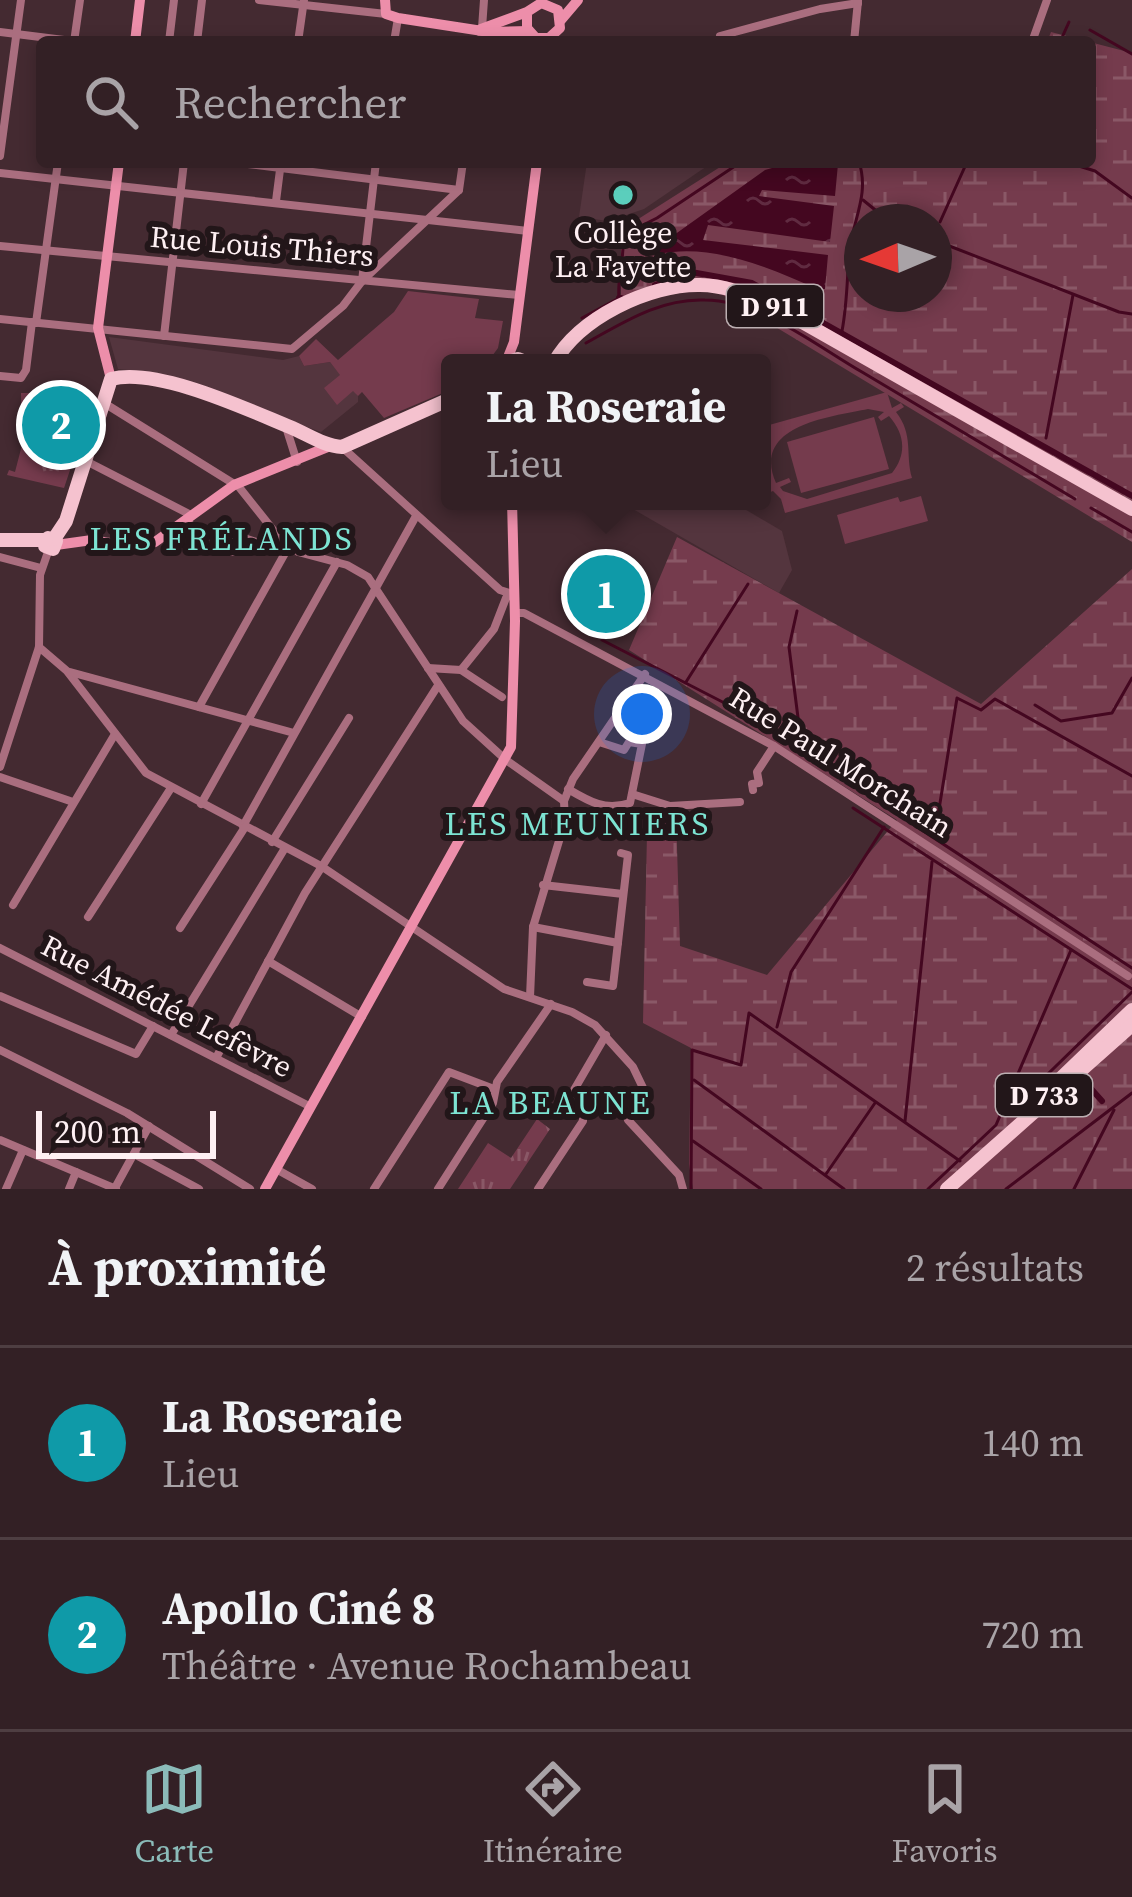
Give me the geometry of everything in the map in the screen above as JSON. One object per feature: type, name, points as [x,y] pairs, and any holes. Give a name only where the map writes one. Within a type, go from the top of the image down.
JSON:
[{"type":"main road","name":"D 911","points":[[558,354],[582,329],[664,289],[700,285],[740,291],[774,305],[1132,511]]},
{"type":"main road","points":[[0,542],[50,543],[64,528],[111,379],[153,378],[336,446],[441,403]]},
{"type":"main road","name":"D 733","points":[[951,1185],[1132,1010]]},
{"type":"main road","name":"D 733","points":[[951,1185],[1132,1029]]},
{"type":"street","points":[[0,156],[21,0]]},
{"type":"street","points":[[77,36],[80,0]]},
{"type":"street","points":[[136,36],[140,0]]},
{"type":"street","points":[[170,36],[174,0]]},
{"type":"street","points":[[198,36],[202,0]]},
{"type":"street","points":[[259,0],[392,16],[481,36],[537,4],[551,2],[561,20]]},
{"type":"street","points":[[385,0],[394,36]]},
{"type":"street","points":[[481,36],[484,0]]},
{"type":"street","points":[[555,36],[561,20],[578,0]]},
{"type":"street","points":[[1034,36],[1047,0]]},
{"type":"street","points":[[720,36],[858,2],[855,36]]},
{"type":"street","points":[[299,36],[304,3]]},
{"type":"street","points":[[527,12],[535,36]]},
{"type":"street","points":[[0,32],[36,37]]},
{"type":"street","points":[[0,376],[21,378],[26,370],[57,168]]},
{"type":"street","points":[[111,379],[98,328],[118,168]]},
{"type":"street","points":[[164,335],[183,168]]},
{"type":"street","points":[[276,201],[281,168]]},
{"type":"street","points":[[300,168],[459,190]]},
{"type":"street","points":[[362,281],[375,168]]},
{"type":"street","points":[[0,319],[288,350],[343,306],[362,281],[459,190],[462,168]]},
{"type":"street","points":[[509,354],[536,168]]},
{"type":"street","points":[[0,173],[528,231]]},
{"type":"street","name":"Rue Louis Thiers","points":[[0,246],[519,295]]},
{"type":"street","points":[[514,342],[521,354]]},
{"type":"street","points":[[104,403],[234,484],[289,546],[307,556],[357,569],[376,587],[463,722],[564,801]]},
{"type":"street","points":[[285,425],[297,462]]},
{"type":"street","points":[[0,767],[39,647],[41,568],[50,543],[92,540],[141,546],[163,538],[234,484],[336,446],[500,590],[512,594]]},
{"type":"street","points":[[86,461],[189,517],[201,545],[232,552]]},
{"type":"street","points":[[265,1189],[506,760],[513,730],[512,510]]},
{"type":"street","points":[[180,928],[244,826],[416,516]]},
{"type":"street","points":[[194,532],[217,529],[265,545],[278,536]]},
{"type":"street","points":[[200,708],[289,546]]},
{"type":"street","points":[[0,557],[41,568]]},
{"type":"street","points":[[201,804],[337,562]]},
{"type":"street","points":[[461,670],[494,629],[512,594]]},
{"type":"street","name":"Rue Paul Morchain","points":[[515,613],[645,674],[774,746],[1128,976]]},
{"type":"street","points":[[39,647],[68,671],[141,768],[321,866],[504,989],[584,1017],[606,1035],[633,1067],[645,1092],[644,1100],[626,1114],[628,1120],[683,1186]]},
{"type":"street","points":[[427,668],[461,670],[502,697]]},
{"type":"street","points":[[68,671],[294,733]]},
{"type":"street","points":[[530,997],[533,927],[565,821],[568,789],[645,674]]},
{"type":"street","points":[[216,1058],[321,866],[437,688]]},
{"type":"street","points":[[272,842],[349,718]]},
{"type":"street","points":[[13,905],[115,734]]},
{"type":"street","points":[[568,789],[611,808],[630,803],[642,744],[632,741],[625,750],[599,742]]},
{"type":"street","points":[[753,790],[752,784],[759,783],[757,772],[774,746]]},
{"type":"street","points":[[0,777],[74,802]]},
{"type":"street","points":[[88,917],[171,788]]},
{"type":"street","points":[[632,794],[670,806],[740,802]]},
{"type":"street","points":[[171,1035],[285,848]]},
{"type":"street","points":[[587,982],[614,990],[628,854],[621,854]]},
{"type":"street","points":[[543,885],[623,894]]},
{"type":"street","points":[[533,927],[618,943]]},
{"type":"street","name":"Rue Amédée Lefèvre","points":[[0,948],[311,1107]]},
{"type":"street","points":[[268,961],[362,1017]]},
{"type":"street","points":[[0,996],[136,1054],[153,1026]]},
{"type":"street","points":[[438,1189],[493,1103],[494,1089],[551,1004]]},
{"type":"street","points":[[538,1189],[583,1121],[584,1114],[567,1102],[606,1035]]},
{"type":"street","points":[[0,1050],[149,1126],[233,1184],[250,1189]]},
{"type":"street","points":[[374,1189],[448,1072],[494,1089]]},
{"type":"street","points":[[0,1140],[116,1189],[149,1126]]},
{"type":"street","points":[[6,1189],[23,1150]]},
{"type":"street","points":[[134,1154],[199,1189]]},
{"type":"street","points":[[276,1169],[312,1189]]},
{"type":"street","points":[[69,1189],[76,1172]]},
{"type":"shaded area","name":"Collège La Fayette","points":[[586,168],[704,168],[644,209],[608,221],[579,217]]},
{"type":"shaded area","points":[[109,337],[283,360],[299,356],[304,366],[330,362],[358,402],[321,432],[157,373],[118,369]]},
{"type":"shaded area","points":[[635,510],[746,510],[782,531],[792,570],[779,593]]},
{"type":"green space","points":[[1096,44],[1132,53],[1132,542],[693,277],[621,301],[621,230],[719,168],[1096,168]]},
{"type":"green space","points":[[408,291],[479,299],[475,318],[503,321],[498,348],[494,354],[441,354],[441,394],[384,418],[362,392],[358,396],[353,391],[337,405],[324,388],[340,375],[330,362],[304,366],[299,356],[316,339],[338,360],[394,312]]},
{"type":"green space","points":[[887,392],[892,408],[901,403],[904,407],[896,412],[907,437],[912,478],[785,513],[771,492],[771,464],[771,424]],"holes":[[[868,409],[884,412],[878,417],[881,421],[889,416],[902,444],[892,473],[807,499],[783,491],[780,487],[791,482],[789,478],[776,483],[771,464],[774,449],[798,428]]]},
{"type":"green space","points":[[21,393],[33,393],[34,446],[74,458],[64,488],[7,475],[9,470],[15,472],[22,445]]},
{"type":"green space","points":[[874,417],[889,469],[801,493],[787,442]]},
{"type":"green space","points":[[921,496],[928,521],[845,544],[837,515],[898,497],[900,502]]},
{"type":"green space","points":[[677,537],[981,704],[1132,569],[1132,1189],[693,1189],[689,1164],[691,1048],[643,1023],[647,834],[676,815],[680,946],[767,975],[897,820],[629,650]]},
{"type":"green space","points":[[537,1119],[550,1129],[510,1189],[458,1189],[488,1143],[511,1158]]},
{"type":"water","points":[[838,168],[835,196],[762,190],[759,196],[834,206],[830,242],[708,225],[703,240],[828,255],[825,289],[721,255],[659,254],[652,249],[650,242],[674,235],[765,170]]},
{"type":"waterway","points":[[1063,36],[1069,22]]},
{"type":"waterway","points":[[1090,30],[1132,54]]},
{"type":"waterway","points":[[582,318],[619,298],[623,235],[732,168]]},
{"type":"waterway","points":[[842,331],[861,197],[860,168]]},
{"type":"waterway","points":[[948,204],[964,168]]},
{"type":"waterway","points":[[1085,168],[1132,198]]},
{"type":"waterway","points":[[863,200],[868,204]]},
{"type":"waterway","points":[[952,247],[1132,314]]},
{"type":"waterway","points":[[655,285],[691,272],[752,283],[1132,496]]},
{"type":"waterway","points":[[1046,438],[1073,295]]},
{"type":"waterway","points":[[586,343],[673,303],[705,300],[747,308],[787,326],[1075,499]]},
{"type":"waterway","points":[[1091,508],[1132,532]]},
{"type":"waterway","points":[[686,682],[748,584]]},
{"type":"waterway","points":[[797,611],[789,647],[802,749]]},
{"type":"waterway","points":[[602,640],[742,712],[1132,968]]},
{"type":"waterway","points":[[1035,705],[1061,721],[1112,713],[1132,678]]},
{"type":"waterway","points":[[935,834],[957,698],[981,710],[995,699],[1132,776]]},
{"type":"waterway","points":[[853,808],[1132,989]]},
{"type":"waterway","points":[[777,1027],[791,972],[884,827]]},
{"type":"waterway","points":[[905,1121],[932,862]]},
{"type":"waterway","points":[[928,1189],[996,1125],[1071,950]]},
{"type":"waterway","points":[[1005,1107],[1015,1106],[1132,992]]},
{"type":"waterway","points":[[691,1189],[692,1050],[741,1065],[749,1013],[960,1161]]},
{"type":"waterway","points":[[694,1080],[844,1189]]},
{"type":"waterway","points":[[1085,1082],[1102,1101]]},
{"type":"waterway","points":[[1006,1189],[1132,1093]]},
{"type":"waterway","points":[[826,1174],[875,1103]]},
{"type":"waterway","points":[[1074,1189],[1114,1110]]},
{"type":"waterway","points":[[693,1141],[761,1189]]},
{"type":"place","name":"Collège La Fayette","points":[[623,195]]},
{"type":"place","name":"Apollo Ciné 8","points":[[61,425]]},
{"type":"place","name":"La Roseraie","points":[[606,594]]},
{"type":"district","name":"LES FRÉLANDS","points":[[222,538]]},
{"type":"district","name":"LES MEUNIERS","points":[[578,823]]},
{"type":"district","name":"LA BEAUNE","points":[[551,1102]]}]
